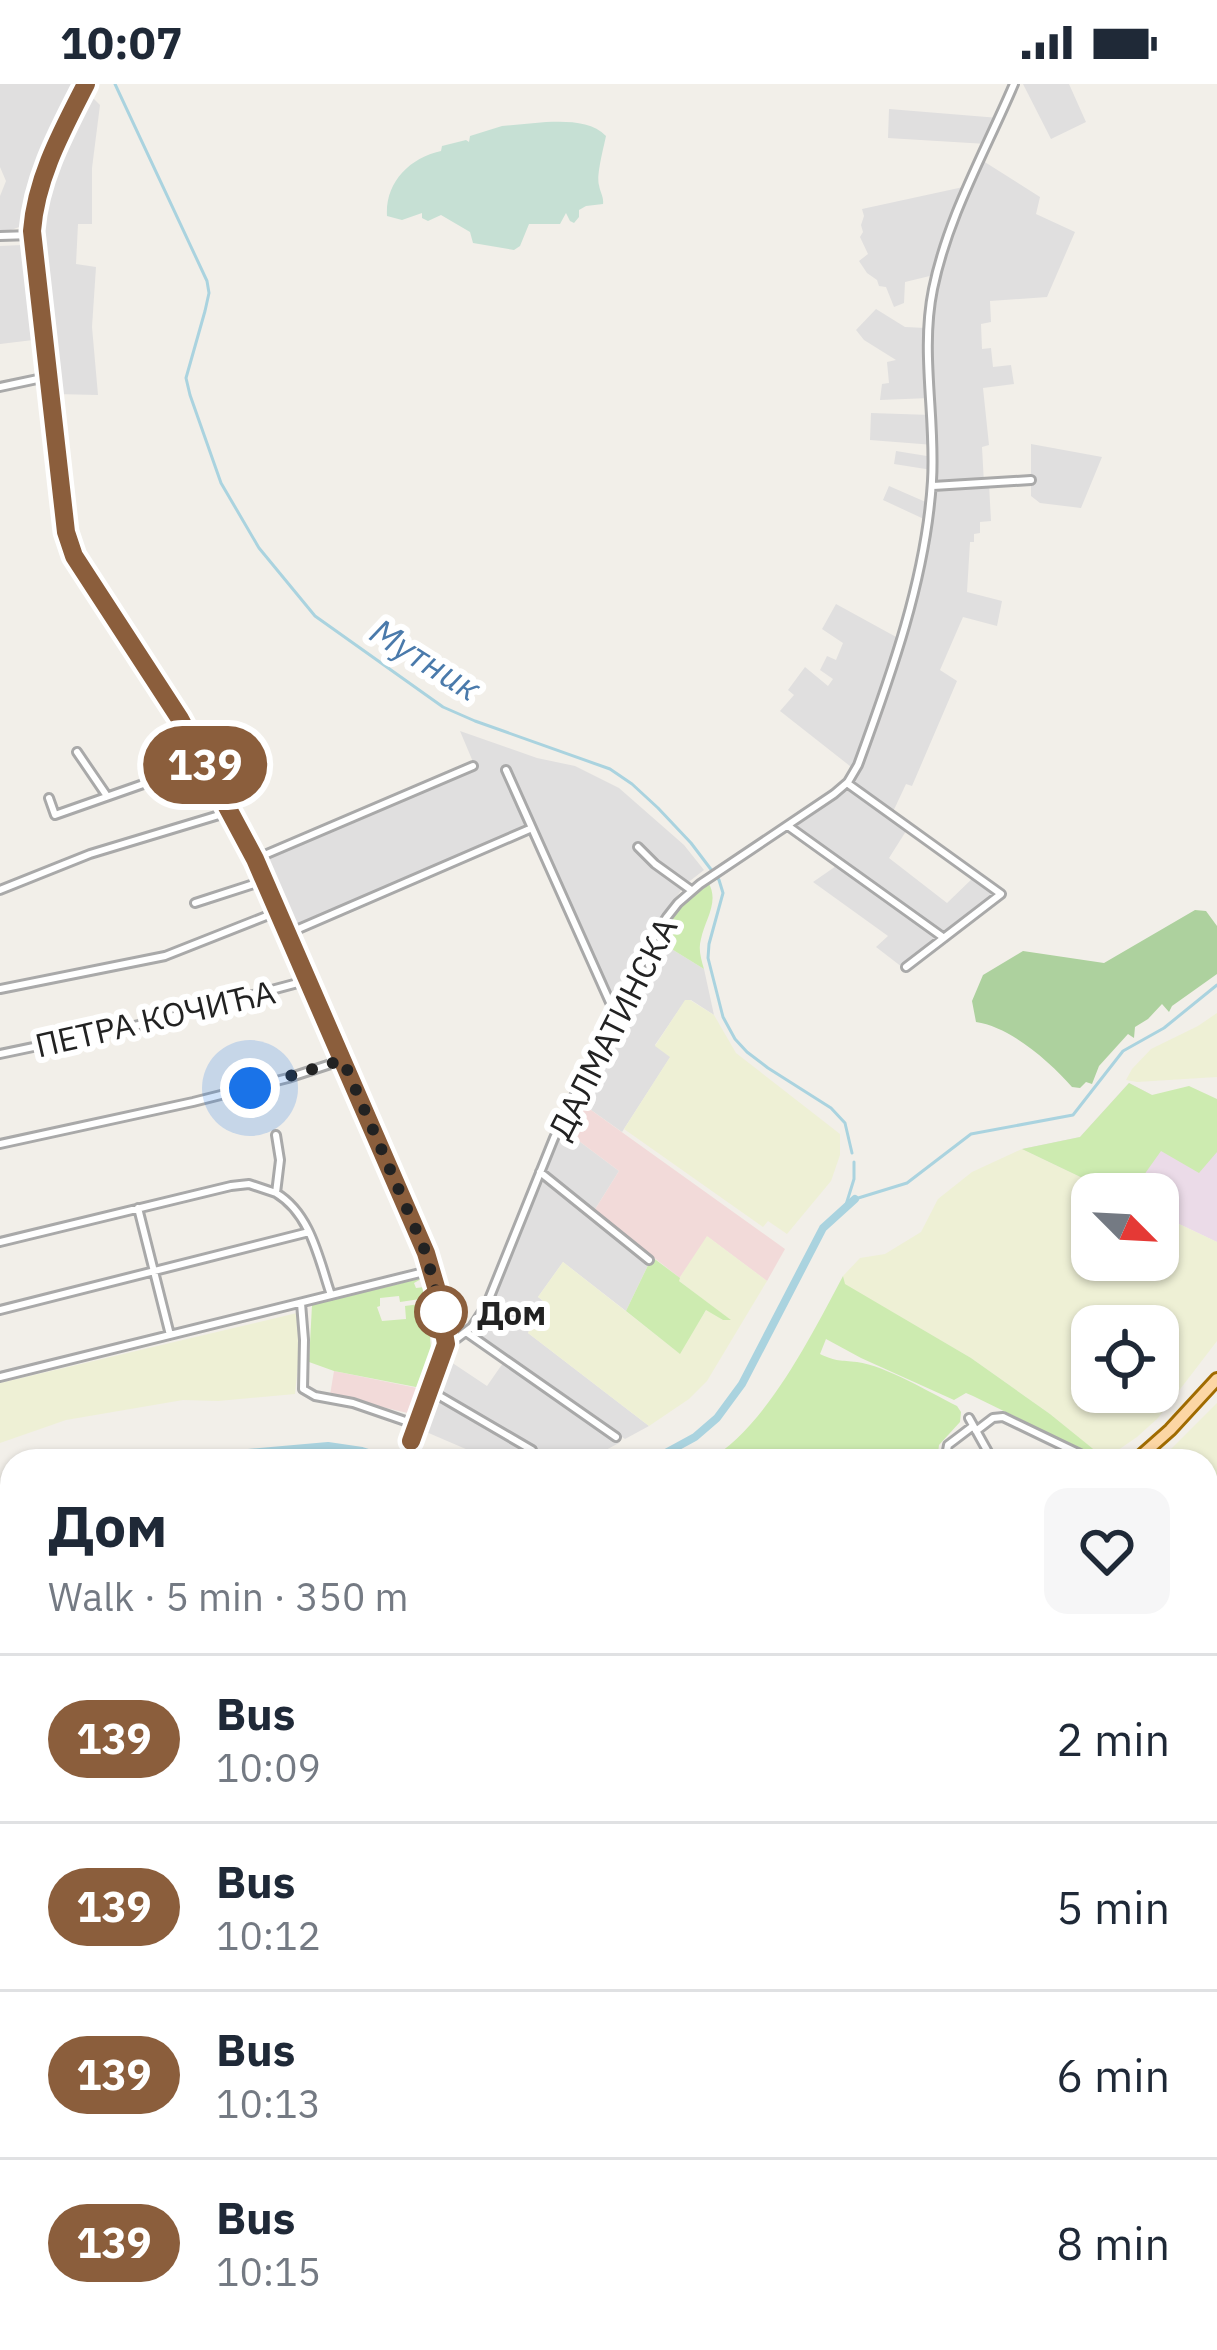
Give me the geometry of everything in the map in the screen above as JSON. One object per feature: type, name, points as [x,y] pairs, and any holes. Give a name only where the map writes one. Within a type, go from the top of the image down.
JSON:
[{"type":"main road","points":[[1149,1449],[1217,1378]]},
{"type":"street","points":[[86,84],[44,172],[36,195],[32,236],[63,518],[70,547],[180,719],[266,880],[432,1270],[446,1347],[408,1449]]},
{"type":"street","name":"ДАЛМАТИНСКА","points":[[446,1347],[466,1332],[488,1304],[578,1090],[652,940],[678,903],[847,783],[858,765],[914,590],[932,486],[927,333],[932,293],[955,217],[1015,84]]},
{"type":"street","points":[[0,236],[32,236]]},
{"type":"street","points":[[0,387],[47,377]]},
{"type":"street","points":[[932,486],[1031,479]]},
{"type":"street","points":[[77,752],[107,796]]},
{"type":"street","points":[[49,798],[55,815],[202,760]]},
{"type":"street","points":[[255,859],[472,766]]},
{"type":"street","points":[[506,770],[617,1018]]},
{"type":"street","points":[[847,783],[1001,894],[906,968]]},
{"type":"street","points":[[0,890],[78,858],[231,811]]},
{"type":"street","points":[[788,826],[944,938]]},
{"type":"street","points":[[289,933],[532,827]]},
{"type":"street","name":"ДАЛМАТИНСКА","points":[[638,847],[692,891]]},
{"type":"street","points":[[195,903],[266,880]]},
{"type":"street","points":[[0,989],[165,956],[280,911]]},
{"type":"street","name":"ПЕТРА КОЧИЋА","points":[[0,1054],[148,1024],[309,980]]},
{"type":"street","points":[[0,1144],[193,1102],[343,1060]]},
{"type":"street","points":[[276,1135],[280,1160],[276,1192]]},
{"type":"street","name":"ДАЛМАТИНСКА","points":[[540,1172],[649,1260]]},
{"type":"street","points":[[0,1241],[242,1184],[256,1186],[276,1192],[291,1204],[309,1232],[331,1295]]},
{"type":"street","points":[[138,1208],[170,1336]]},
{"type":"street","points":[[0,1310],[309,1232]]},
{"type":"street","points":[[0,1377],[432,1270]]},
{"type":"street","points":[[301,1303],[303,1389],[417,1425]]},
{"type":"street","points":[[466,1332],[616,1436]]},
{"type":"street","points":[[430,1391],[530,1449]]},
{"type":"street","points":[[947,1449],[973,1425],[1003,1417],[1069,1449]]},
{"type":"street","points":[[973,1425],[986,1449]]},
{"type":"shaded area","points":[[0,84],[75,84],[27,195],[22,226],[0,234],[0,196],[6,181],[0,167]]},
{"type":"shaded area","points":[[1023,84],[1069,84],[1086,122],[1051,139]]},
{"type":"shaded area","points":[[90,95],[100,105],[92,168],[92,224],[78,224],[76,264],[96,267],[92,327],[98,395],[55,394],[38,234],[40,210]]},
{"type":"shaded area","points":[[889,109],[999,118],[987,144],[888,138]]},
{"type":"shaded area","points":[[980,159],[1040,197],[1036,214],[1075,232],[1047,297],[990,301],[991,322],[981,324],[982,349],[991,348],[993,367],[1011,365],[1014,384],[983,388],[989,445],[982,447],[984,484],[989,484],[991,521],[980,522],[980,533],[970,542],[967,592],[1002,601],[997,626],[963,617],[940,670],[957,681],[912,786],[906,784],[891,816],[908,828],[889,858],[947,903],[976,875],[995,894],[902,967],[876,947],[888,936],[813,882],[839,864],[789,826],[828,799],[855,770],[780,711],[794,695],[788,690],[805,667],[828,686],[833,679],[820,670],[827,656],[836,660],[843,643],[822,629],[836,604],[898,638],[915,588],[926,520],[883,500],[889,486],[928,503],[932,470],[894,464],[896,451],[933,457],[934,445],[870,440],[871,413],[931,415],[930,398],[880,400],[882,384],[889,383],[887,362],[896,360],[856,330],[876,309],[905,327],[926,328],[934,275],[905,282],[904,303],[894,307],[886,287],[879,286],[859,261],[868,254],[860,237],[862,209],[968,186]]},
{"type":"shaded area","points":[[22,245],[33,340],[0,344],[0,246]]},
{"type":"shaded area","points":[[1031,444],[1102,457],[1081,508],[1040,503],[1031,496]]},
{"type":"shaded area","points":[[460,731],[575,766],[619,788],[684,845],[704,870],[686,884],[654,926],[616,1006],[508,766],[503,769],[526,820],[522,828],[296,926],[267,857],[476,769]]},
{"type":"shaded area","points":[[657,940],[704,969],[714,1015],[685,1001],[655,1045],[671,1056],[622,1132],[577,1100],[612,1041]]},
{"type":"shaded area","points":[[1129,1083],[1152,1095],[1217,1099],[1217,1242],[1179,1224],[1179,1173],[1072,1173],[1022,1149],[1080,1137]]},
{"type":"shaded area","points":[[577,1100],[785,1249],[767,1281],[708,1237],[680,1278],[594,1211],[619,1171],[563,1129]]},
{"type":"shaded area","points":[[563,1129],[619,1171],[594,1211],[546,1172]]},
{"type":"shaded area","points":[[543,1182],[649,1263],[626,1311],[563,1262],[538,1297],[547,1304],[528,1333],[649,1426],[625,1439],[478,1334]]},
{"type":"shaded area","points":[[451,1362],[487,1386],[503,1363],[619,1443],[608,1449],[533,1449],[438,1393]]},
{"type":"shaded area","points":[[334,1371],[422,1389],[412,1414],[330,1395]]},
{"type":"shaded area","points":[[437,1399],[528,1449],[466,1449],[424,1431]]},
{"type":"green space","points":[[586,125],[606,136],[599,175],[603,204],[579,210],[574,223],[566,213],[560,224],[529,224],[514,250],[473,243],[470,232],[441,215],[428,221],[422,213],[402,220],[387,216],[395,183],[419,159],[502,126]]},
{"type":"green space","points":[[708,882],[712,904],[700,946],[704,969],[657,940],[680,907]]},
{"type":"green space","points":[[1195,910],[1206,911],[1217,926],[1217,974],[1169,1012],[1162,1004],[1135,1027],[1134,1038],[1128,1034],[1099,1066],[1092,1084],[1072,1087],[1016,1038],[976,1022],[972,1001],[983,975],[1023,951],[1104,963]]},
{"type":"green space","points":[[685,1000],[714,1015],[736,1053],[840,1134],[840,1155],[831,1181],[787,1234],[768,1221],[763,1227],[624,1129],[670,1057],[655,1046]]},
{"type":"green space","points":[[1217,1013],[1217,1077],[1126,1080],[1151,1049]]},
{"type":"green space","points":[[1129,1083],[1152,1095],[1189,1086],[1217,1099],[1217,1152],[1199,1173],[1161,1151],[1145,1173],[1072,1173],[1022,1149],[1080,1137]]},
{"type":"green space","points":[[1022,1149],[1072,1173],[1071,1281],[1179,1281],[1179,1224],[1217,1242],[1217,1341],[1179,1391],[1179,1305],[1071,1305],[1071,1413],[1162,1413],[1120,1449],[1093,1449],[971,1358],[844,1284],[843,1276],[860,1258],[885,1254],[921,1232],[938,1199],[972,1172]]},
{"type":"green space","points":[[707,1236],[767,1281],[707,1381],[649,1426],[528,1333],[547,1304],[538,1297],[563,1262],[679,1353],[707,1309],[730,1320],[678,1280]]},
{"type":"green space","points":[[652,1257],[731,1320],[706,1310],[680,1354],[626,1311]]},
{"type":"green space","points":[[843,1276],[845,1284],[971,1358],[1093,1449],[1081,1449],[966,1393],[954,1400],[826,1339],[820,1354],[907,1380],[957,1406],[960,1422],[938,1449],[725,1449],[768,1403]]},
{"type":"green space","points":[[423,1278],[414,1283],[416,1288],[425,1287],[427,1298],[400,1302],[399,1296],[380,1298],[377,1307],[382,1321],[406,1319],[405,1306],[427,1303],[431,1349],[421,1388],[309,1362],[312,1305]]},
{"type":"green space","points":[[297,1313],[295,1394],[183,1400],[66,1420],[0,1443],[0,1383]]},
{"type":"green space","points":[[1217,1403],[1217,1449],[1171,1449]]},
{"type":"waterway","name":"Мутник","points":[[115,84],[207,281],[209,293],[186,378],[221,483],[259,548],[315,616],[443,707],[610,769],[658,808],[719,880],[723,893],[708,958],[723,1017],[735,1039],[768,1068],[831,1108],[845,1123],[852,1153]]},
{"type":"waterway","points":[[855,1199],[907,1183],[971,1134],[1073,1115],[1123,1051],[1164,1028],[1217,985]]},
{"type":"waterway","name":"Мутник","points":[[845,1208],[854,1162]]},
{"type":"waterway","points":[[673,1449],[717,1418],[742,1384],[823,1228],[855,1199]]},
{"type":"waterway","points":[[294,1449],[348,1449]]},
{"type":"bus line","name":"139","points":[[86,84],[44,172],[32,231],[66,532],[74,556],[180,719],[255,859],[426,1253],[446,1344],[411,1441]]},
{"type":"place","name":"Дом","points":[[441,1312]]},
{"type":"route","points":[[250,1088],[343,1060],[426,1253],[443,1319],[441,1312]]}]
